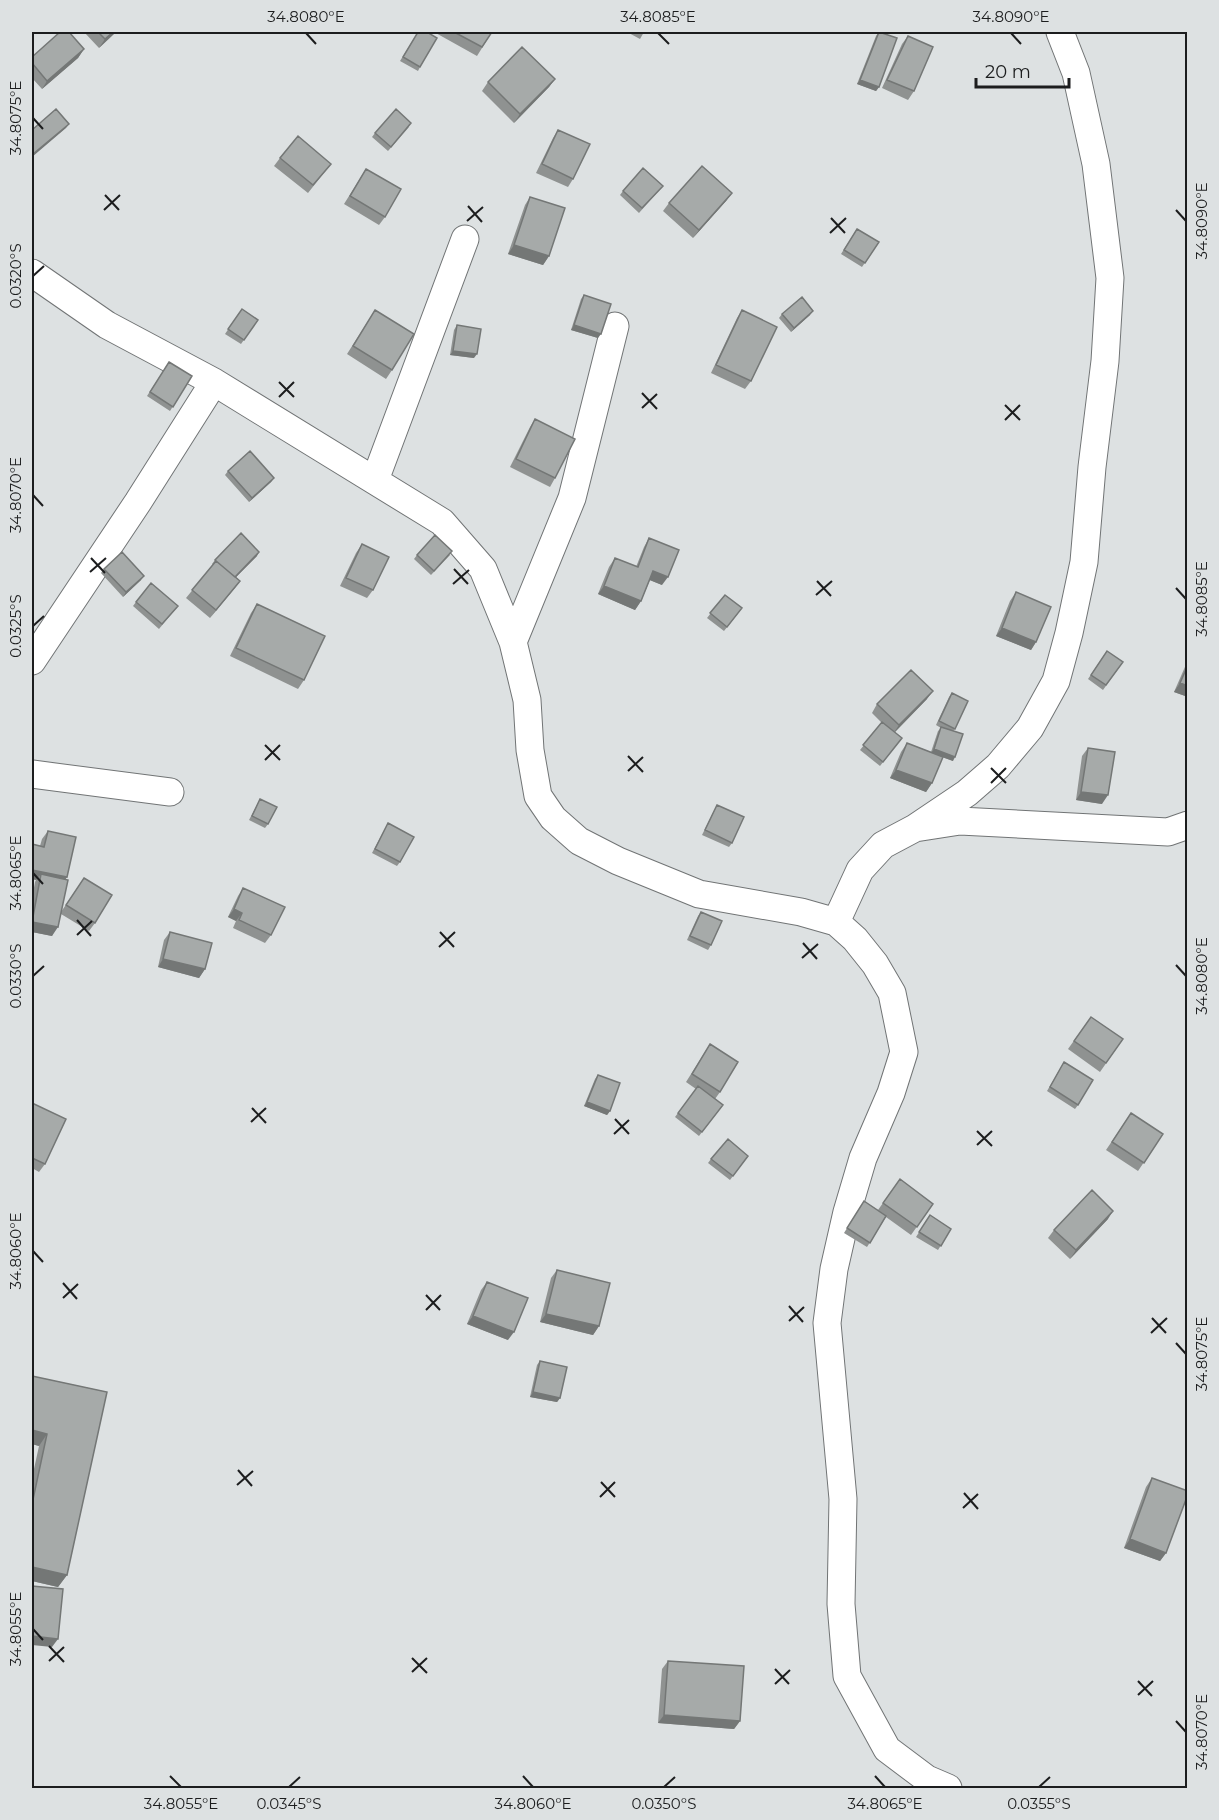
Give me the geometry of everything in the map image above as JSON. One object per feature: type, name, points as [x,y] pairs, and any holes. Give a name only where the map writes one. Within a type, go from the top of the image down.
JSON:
[{"type":"street","points":[[836,922],[860,870],[883,845],[915,828],[967,793],[998,766],[1030,728],[1056,681],[1069,633],[1084,562],[1092,467],[1105,361],[1110,278],[1096,164],[1076,73],[1060,32]]},
{"type":"street","points":[[375,480],[465,239]]},
{"type":"street","points":[[32,273],[107,326],[214,382],[442,522],[483,569],[513,642],[527,700],[530,750],[538,796],[553,818],[579,841],[618,861],[699,894],[801,912],[836,922],[855,939],[875,964],[892,993],[904,1052],[891,1094],[863,1158],[847,1212],[834,1269],[827,1323],[843,1499],[841,1605],[847,1676],[887,1749],[927,1779],[948,1788]]},
{"type":"street","points":[[513,642],[572,498],[615,326]]},
{"type":"street","points":[[32,661],[138,502],[214,382]]},
{"type":"street","points":[[32,774],[171,792]]},
{"type":"street","points":[[915,828],[960,821],[1168,832],[1188,825]]},
{"type":"building","points":[[60,32],[69,32],[84,49],[47,81],[32,63],[32,57]]},
{"type":"building","points":[[98,32],[113,32],[105,39]]},
{"type":"building","points":[[418,32],[427,32],[437,38],[420,67],[403,57]]},
{"type":"building","points":[[454,32],[492,32],[482,47]]},
{"type":"building","points":[[879,32],[897,38],[879,87],[860,80]]},
{"type":"building","points":[[908,36],[933,47],[914,91],[887,80]]},
{"type":"building","points":[[522,47],[555,79],[520,114],[488,82]]},
{"type":"building","points":[[56,109],[69,124],[33,154],[32,130]]},
{"type":"building","points":[[396,109],[411,123],[391,147],[375,133]]},
{"type":"building","points":[[558,130],[590,144],[573,179],[542,164]]},
{"type":"building","points":[[298,136],[331,164],[313,185],[280,158]]},
{"type":"building","points":[[702,166],[732,193],[699,230],[669,203]]},
{"type":"building","points":[[643,168],[663,186],[642,208],[623,191]]},
{"type":"building","points":[[366,169],[401,189],[385,217],[350,196]]},
{"type":"building","points":[[530,197],[565,208],[549,256],[514,245]]},
{"type":"building","points":[[857,229],[879,242],[865,263],[844,250]]},
{"type":"building","points":[[584,295],[611,304],[601,334],[574,325]]},
{"type":"building","points":[[802,297],[813,311],[794,328],[782,314]]},
{"type":"building","points":[[242,309],[258,320],[244,340],[228,329]]},
{"type":"building","points":[[375,310],[414,334],[392,370],[353,346]]},
{"type":"building","points":[[742,310],[777,327],[751,381],[716,365]]},
{"type":"building","points":[[457,325],[481,329],[477,354],[453,351]]},
{"type":"building","points":[[169,362],[192,376],[173,407],[150,392]]},
{"type":"building","points":[[535,419],[575,439],[555,478],[516,459]]},
{"type":"building","points":[[250,451],[274,478],[252,498],[228,471]]},
{"type":"building","points":[[241,533],[259,552],[235,577],[215,560]]},
{"type":"building","points":[[435,535],[452,551],[434,571],[417,555]]},
{"type":"building","points":[[649,538],[679,550],[668,577],[653,571],[641,601],[604,586],[615,558],[638,567]]},
{"type":"building","points":[[362,544],[389,557],[373,590],[346,578]]},
{"type":"building","points":[[122,552],[144,576],[126,592],[104,569]]},
{"type":"building","points":[[216,561],[240,581],[216,610],[192,590]]},
{"type":"building","points":[[151,583],[178,606],[162,624],[136,602]]},
{"type":"building","points":[[1016,592],[1051,607],[1036,642],[1002,628]]},
{"type":"building","points":[[725,595],[742,608],[727,627],[710,613]]},
{"type":"building","points":[[257,604],[325,636],[304,680],[236,648]]},
{"type":"building","points":[[1107,651],[1123,662],[1106,685],[1091,675]]},
{"type":"building","points":[[1188,665],[1188,686],[1180,683]]},
{"type":"building","points":[[911,670],[933,691],[899,725],[877,704]]},
{"type":"building","points":[[952,693],[968,701],[955,729],[939,721]]},
{"type":"building","points":[[882,722],[902,738],[883,762],[863,745]]},
{"type":"building","points":[[941,727],[963,734],[955,757],[934,749]]},
{"type":"building","points":[[907,743],[943,757],[932,783],[896,770]]},
{"type":"building","points":[[1088,748],[1115,752],[1108,795],[1081,792]]},
{"type":"building","points":[[260,799],[277,807],[268,824],[252,816]]},
{"type":"building","points":[[717,805],[744,817],[732,843],[705,830]]},
{"type":"building","points":[[388,823],[414,837],[400,862],[375,849]]},
{"type":"building","points":[[48,831],[76,837],[67,877],[32,870],[32,844],[44,847]]},
{"type":"building","points":[[41,874],[68,880],[58,927],[32,922]]},
{"type":"building","points":[[84,878],[112,895],[95,923],[66,905]]},
{"type":"building","points":[[243,888],[285,907],[271,935],[239,920],[242,913],[234,909]]},
{"type":"building","points":[[701,912],[722,921],[711,945],[690,936]]},
{"type":"building","points":[[170,932],[212,943],[205,969],[163,959]]},
{"type":"building","points":[[1091,1017],[1123,1039],[1106,1063],[1074,1041]]},
{"type":"building","points":[[710,1044],[738,1062],[720,1092],[692,1074]]},
{"type":"building","points":[[1064,1062],[1093,1080],[1078,1105],[1050,1087]]},
{"type":"building","points":[[598,1075],[620,1083],[610,1111],[587,1102]]},
{"type":"building","points":[[698,1086],[723,1105],[702,1132],[678,1113]]},
{"type":"building","points":[[32,1103],[66,1119],[45,1164],[32,1158]]},
{"type":"building","points":[[1131,1113],[1163,1134],[1144,1163],[1112,1142]]},
{"type":"building","points":[[728,1139],[748,1156],[733,1176],[711,1159]]},
{"type":"building","points":[[900,1179],[933,1204],[917,1227],[883,1203]]},
{"type":"building","points":[[1092,1190],[1113,1211],[1076,1250],[1054,1230]]},
{"type":"building","points":[[864,1201],[886,1216],[870,1243],[847,1228]]},
{"type":"building","points":[[930,1215],[951,1229],[941,1246],[919,1232]]},
{"type":"building","points":[[557,1270],[610,1283],[599,1326],[546,1314]]},
{"type":"building","points":[[487,1282],[528,1298],[514,1332],[473,1316]]},
{"type":"building","points":[[540,1361],[567,1367],[560,1398],[533,1392]]},
{"type":"building","points":[[32,1376],[107,1392],[67,1575],[32,1567],[32,1504],[47,1434],[32,1430]]},
{"type":"building","points":[[1152,1478],[1188,1491],[1166,1553],[1130,1539]]},
{"type":"building","points":[[32,1586],[63,1589],[58,1639],[32,1636]]},
{"type":"building","points":[[668,1661],[744,1666],[740,1721],[664,1715]]}]
